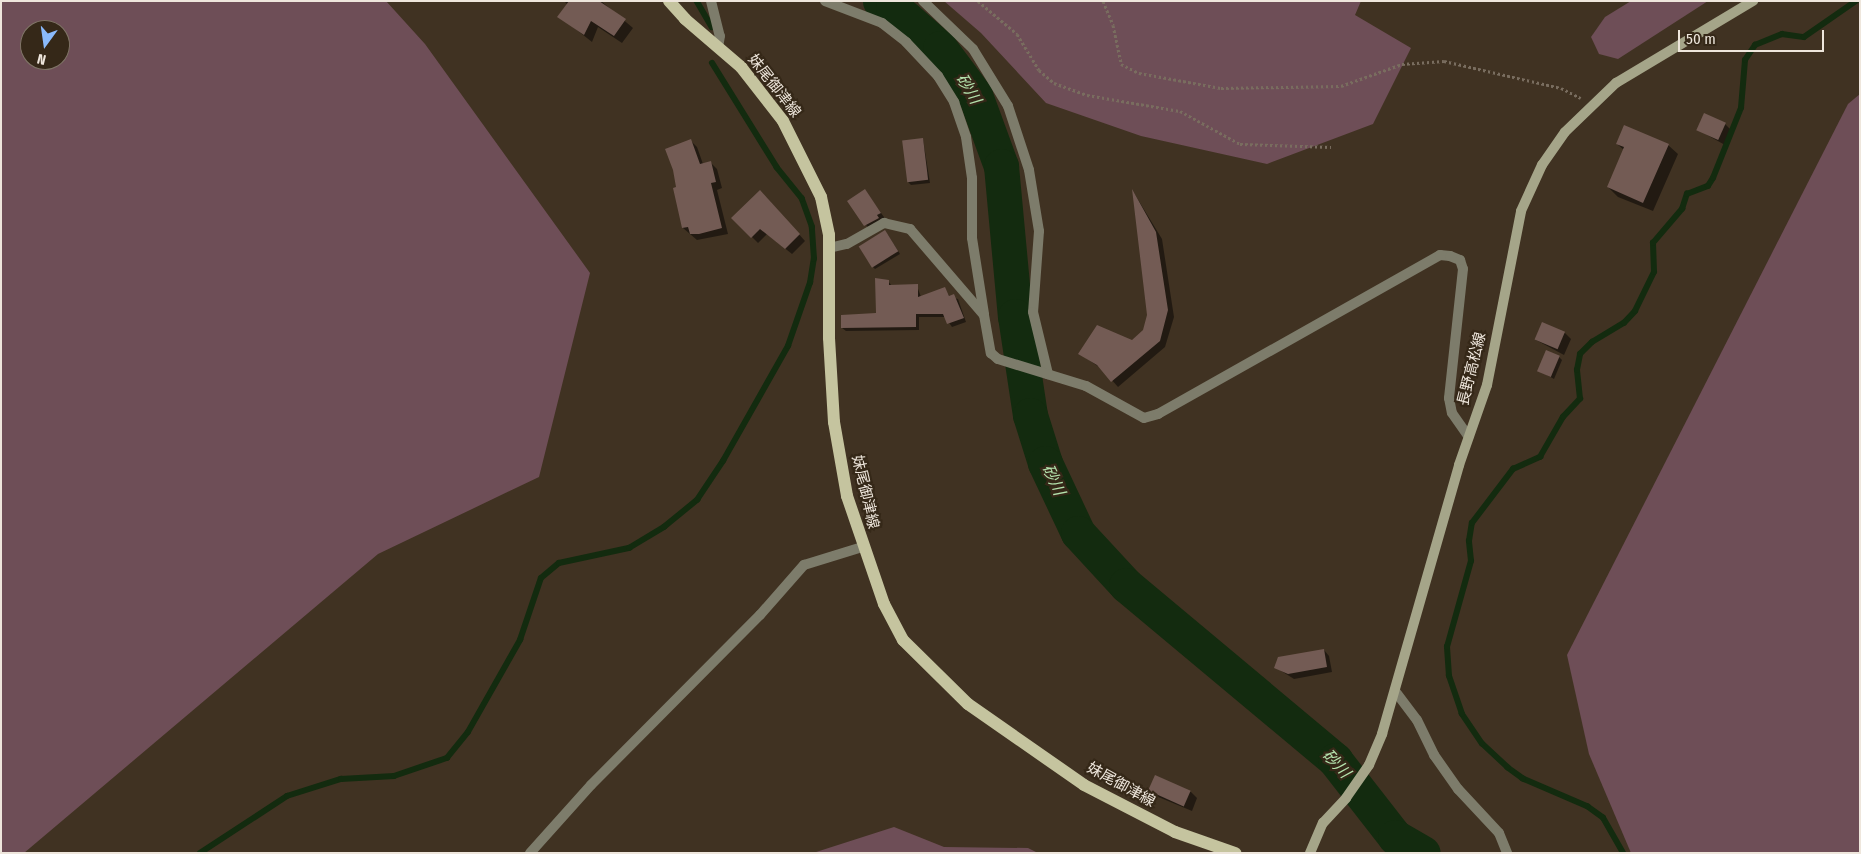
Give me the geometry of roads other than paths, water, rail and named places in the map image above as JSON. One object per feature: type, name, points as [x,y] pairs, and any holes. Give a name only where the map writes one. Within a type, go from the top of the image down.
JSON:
[{"type":"main road","name":"妹尾御津線","points":[[669,1],[741,68],[783,122],[821,197],[829,248],[829,338],[834,422],[847,496],[862,547],[884,604],[903,640],[968,704],[1084,785],[1175,832],[1235,853]]},
{"type":"main road","name":"長野高松線","points":[[1310,853],[1323,823],[1346,798],[1369,765],[1395,691],[1469,437],[1487,384],[1522,212],[1542,165],[1565,132],[1616,83],[1753,1]]},
{"type":"street","points":[[711,1],[720,36],[718,47]]},
{"type":"street","points":[[825,1],[882,23],[906,42],[938,76],[954,102],[966,137],[971,170],[972,238],[984,315],[991,353],[998,359],[1086,386],[1133,414],[1144,418],[1158,414],[1440,256],[1450,256],[1460,260],[1463,268],[1449,398],[1452,413],[1469,437]]},
{"type":"street","points":[[923,1],[973,49],[1008,106],[1029,170],[1039,231],[1033,312],[1048,374]]},
{"type":"street","points":[[829,248],[847,244],[884,223],[910,229],[984,315]]},
{"type":"street","points":[[530,853],[591,785],[760,615],[804,565],[862,547]]},
{"type":"street","points":[[1395,691],[1417,720],[1434,756],[1458,789],[1499,833],[1507,853]]},
{"type":"waterway","points":[[697,1],[712,27]]},
{"type":"waterway","name":"砂川","points":[[880,1],[893,7],[940,48],[975,95],[1001,166],[1015,316],[1030,415],[1045,463],[1078,533],[1126,585],[1335,760],[1395,837],[1423,853]]},
{"type":"waterway","points":[[1623,853],[1603,818],[1588,807],[1523,779],[1508,768],[1482,744],[1462,714],[1449,676],[1447,647],[1471,561],[1469,541],[1472,523],[1513,469],[1540,457],[1563,417],[1580,399],[1577,370],[1580,354],[1592,342],[1624,323],[1635,311],[1654,272],[1653,243],[1682,209],[1687,194],[1708,186],[1713,178],[1741,108],[1745,60],[1755,45],[1782,34],[1804,37],[1856,1]]},
{"type":"waterway","points":[[200,853],[287,796],[341,779],[394,776],[447,758],[468,732],[520,640],[541,578],[559,563],[629,548],[664,527],[697,500],[723,461],[788,346],[810,283],[814,259],[812,227],[802,199],[777,168],[712,63]]}]
